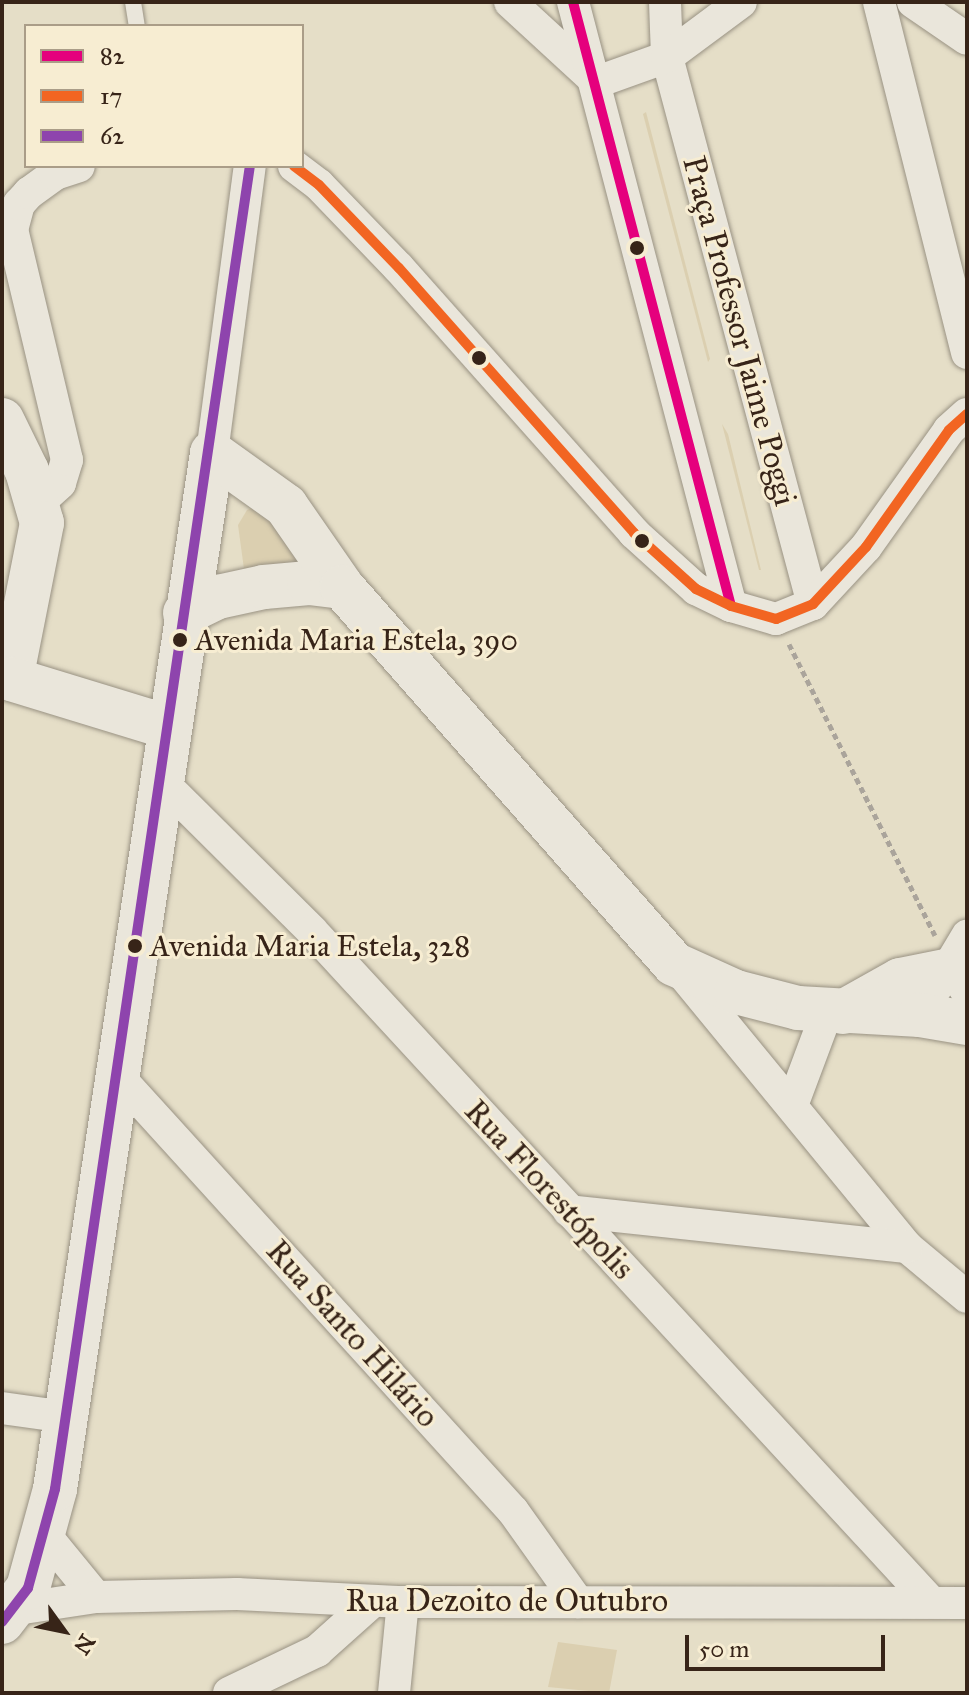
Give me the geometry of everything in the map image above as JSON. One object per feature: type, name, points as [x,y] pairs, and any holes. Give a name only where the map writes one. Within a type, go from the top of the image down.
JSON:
[{"type":"street","points":[[510,2],[597,82]]},
{"type":"street","points":[[573,2],[597,82],[731,606]]},
{"type":"street","name":"Praça Professor Jaime Poggi","points":[[665,2],[667,57],[813,604]]},
{"type":"street","points":[[597,82],[667,57],[741,2]]},
{"type":"street","points":[[879,2],[967,353]]},
{"type":"street","points":[[913,2],[967,39]]},
{"type":"street","points":[[37,504],[60,483],[67,460],[12,230],[19,204],[29,193],[55,174],[73,168]]},
{"type":"street","points":[[9,1616],[45,1535],[66,1417],[185,613],[212,453],[250,168]]},
{"type":"street","points":[[296,168],[399,268],[634,533],[696,589],[731,606],[776,619],[813,604],[866,547],[949,430],[967,414]]},
{"type":"street","points":[[2,420],[37,504],[40,541],[8,660],[168,727]]},
{"type":"street","points":[[212,453],[286,506],[342,587],[793,1103],[907,1247],[967,1297]]},
{"type":"street","points":[[185,613],[218,597],[264,587],[309,583],[342,587]]},
{"type":"street","name":"Rua Florestópolis","points":[[162,782],[312,931],[931,1602]]},
{"type":"street","points":[[674,964],[736,992],[835,1012],[920,1015],[967,1023]]},
{"type":"street","points":[[793,1103],[835,1012],[900,980],[957,966]]},
{"type":"street","points":[[920,1015],[957,966]]},
{"type":"street","name":"Rua Santo Hilário","points":[[116,1074],[513,1511],[578,1602]]},
{"type":"street","points":[[569,1211],[907,1247]]},
{"type":"street","points":[[2,1408],[66,1417]]},
{"type":"street","points":[[45,1535],[96,1597]]},
{"type":"street","name":"Rua Dezoito de Outubro","points":[[9,1616],[96,1597],[237,1594],[388,1602],[967,1603]]},
{"type":"street","points":[[229,1693],[317,1651],[388,1602]]},
{"type":"street","points":[[388,1602],[394,1693]]},
{"type":"lane","points":[[133,2],[137,24]]},
{"type":"path","points":[[776,619],[957,966]]},
{"type":"shaded area","points":[[646,112],[710,359],[708,362],[643,114]]},
{"type":"shaded area","points":[[722,424],[728,434],[761,570],[759,570]]},
{"type":"shaded area","points":[[263,503],[310,569],[244,569],[238,525],[247,510]]},
{"type":"shaded area","points":[[558,1642],[617,1650],[609,1693],[548,1687]]},
{"type":"transit line","name":"82","points":[[573,2],[731,606]]},
{"type":"transit line","name":"62","points":[[2,1622],[28,1588],[55,1489],[250,168]]},
{"type":"transit line","name":"17","points":[[297,168],[319,185],[399,268],[634,533],[696,589],[731,606],[776,619],[813,604],[866,547],[949,430],[967,414]]},
{"type":"place","name":"Avenida Maria Estela, 390","points":[[180,640]]},
{"type":"place","name":"Avenida Maria Estela, 328","points":[[135,946]]}]
